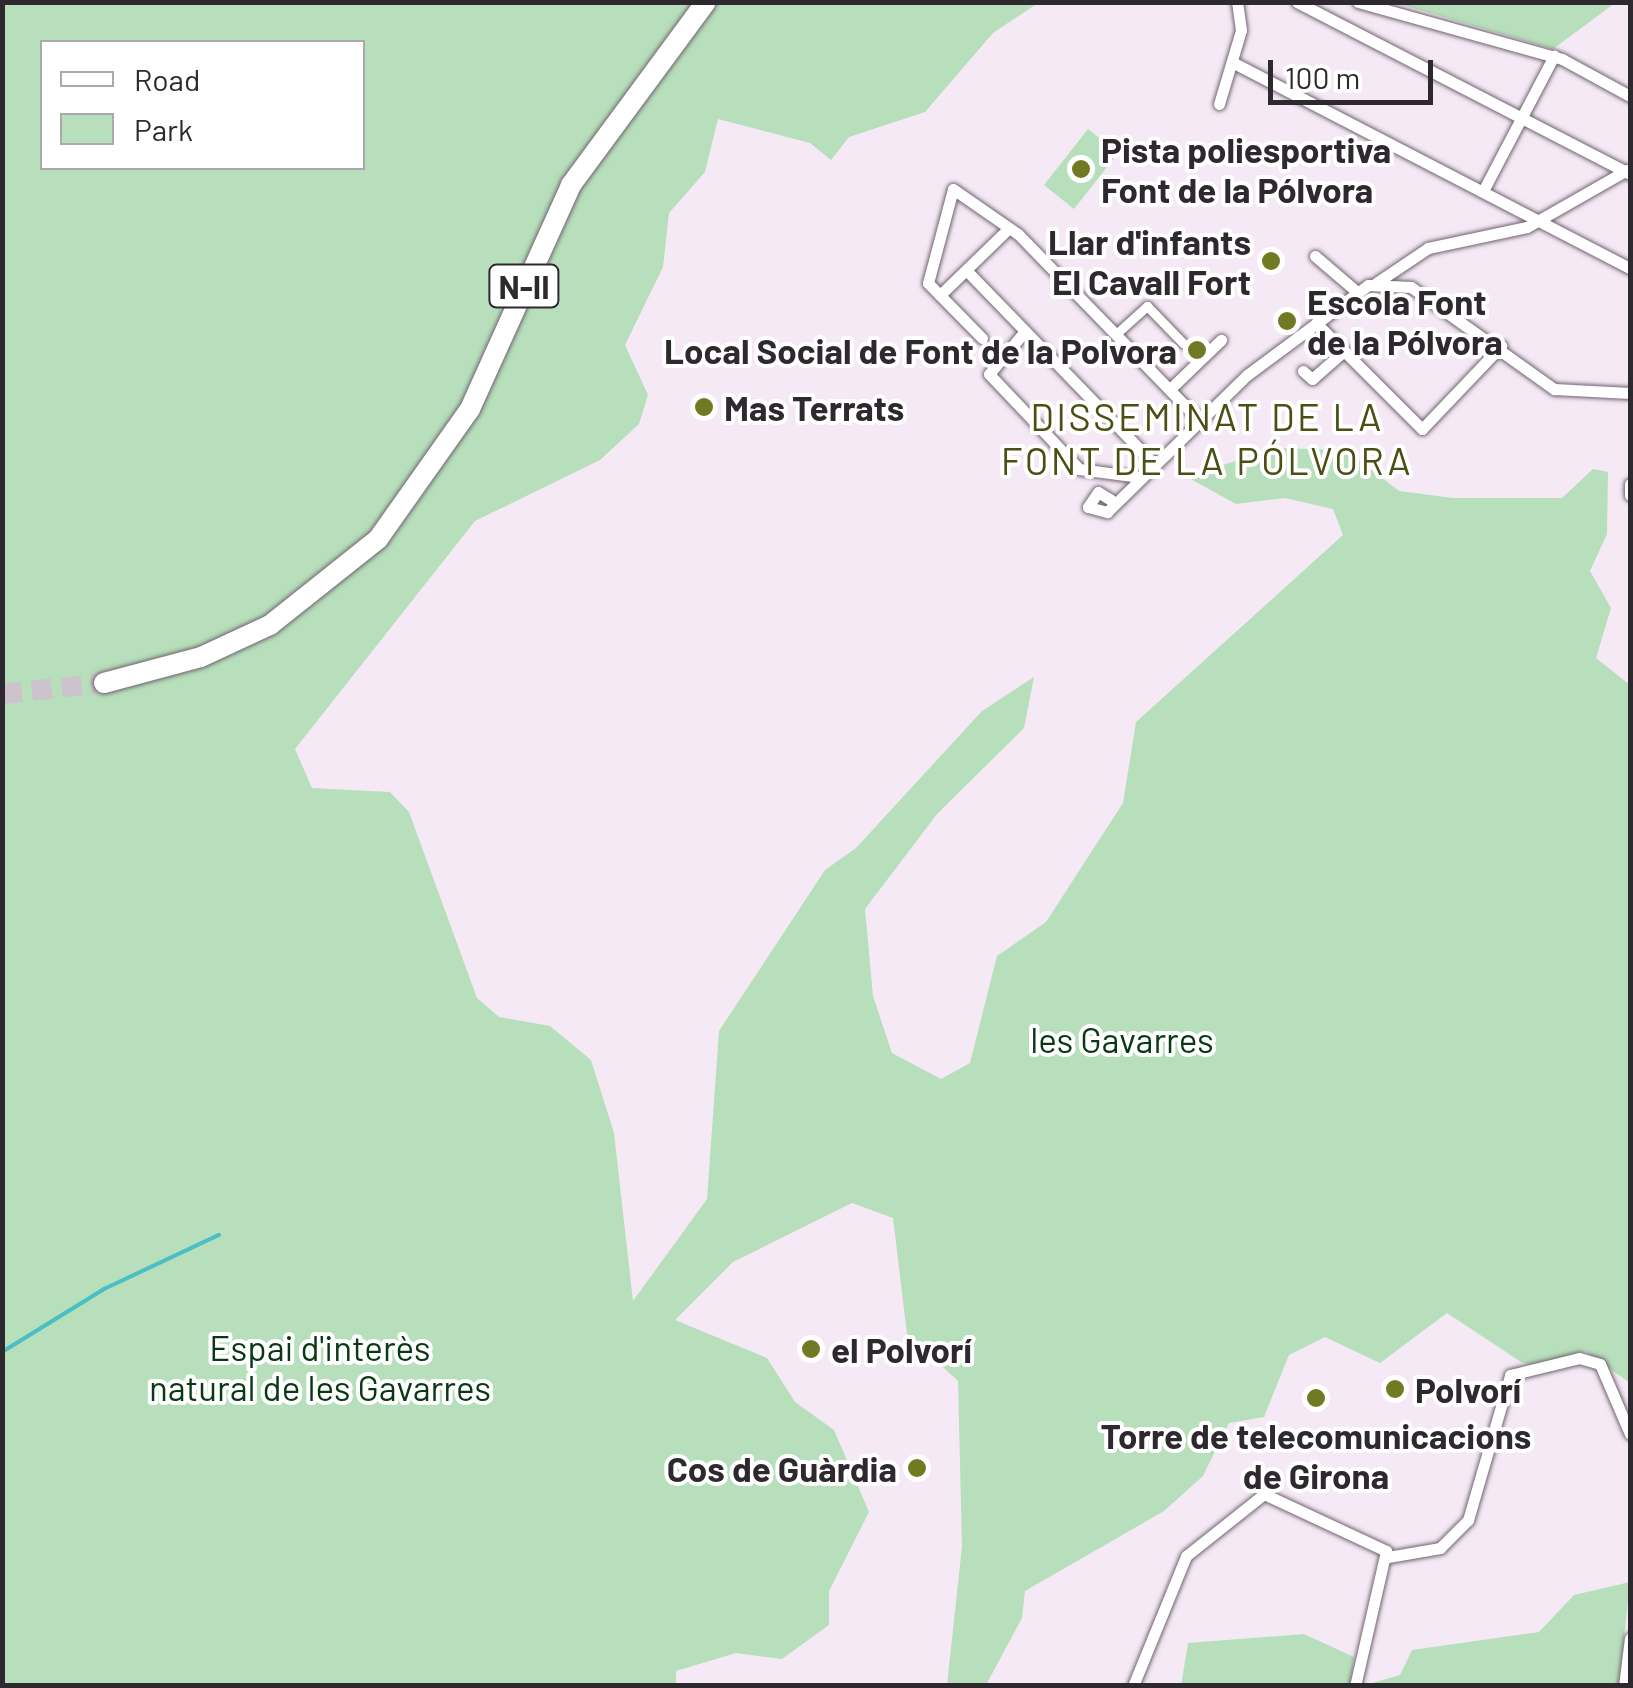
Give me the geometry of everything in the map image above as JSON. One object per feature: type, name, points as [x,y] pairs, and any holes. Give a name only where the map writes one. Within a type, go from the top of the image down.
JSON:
[{"type":"highway","name":"N-II","points":[[104,684],[201,657],[270,624],[378,539],[456,434],[580,171],[706,2]]},
{"type":"street","points":[[1219,104],[1232,62],[1237,2]]},
{"type":"street","points":[[1297,2],[1629,171]]},
{"type":"street","points":[[1358,2],[1554,56],[1630,96]]},
{"type":"street","points":[[1483,192],[1554,56]]},
{"type":"street","points":[[1232,62],[1630,268]]},
{"type":"street","points":[[1110,500],[1199,420],[1356,291],[1376,284],[1428,248],[1538,221],[1629,171]]},
{"type":"street","points":[[982,338],[928,284],[953,188],[1009,228],[1199,420]]},
{"type":"street","points":[[940,295],[1009,228]]},
{"type":"street","points":[[1316,256],[1356,291]]},
{"type":"street","points":[[966,270],[1154,464]]},
{"type":"street","points":[[1376,284],[1411,287],[1565,394],[1630,393]]},
{"type":"street","points":[[1116,334],[1147,306],[1183,343]]},
{"type":"street","points":[[1316,323],[1422,430],[1500,346]]},
{"type":"street","points":[[1025,331],[988,374],[1079,468],[1140,477]]},
{"type":"street","points":[[1170,389],[1221,340]]},
{"type":"street","points":[[1304,371],[1312,380],[1344,350]]},
{"type":"street","points":[[1630,484],[1630,495]]},
{"type":"street","points":[[1134,1686],[1186,1556],[1264,1494],[1364,1535],[1388,1556],[1440,1548],[1468,1520],[1510,1375],[1593,1360],[1630,1434]]},
{"type":"street","points":[[1354,1686],[1388,1556]]},
{"type":"street","points":[[1624,1686],[1630,1638]]},
{"type":"green space","points":[[1615,2],[1553,49],[1396,3]]},
{"type":"green space","points":[[3,3],[1038,3],[993,33],[925,112],[849,137],[831,160],[810,143],[718,119],[705,172],[669,213],[663,267],[625,345],[648,395],[639,424],[600,460],[475,521],[295,749],[312,788],[390,792],[409,812],[477,998],[499,1017],[550,1026],[591,1060],[614,1133],[633,1301],[707,1199],[719,1031],[825,870],[856,848],[982,711],[1034,677],[1024,728],[937,814],[865,909],[873,996],[892,1053],[941,1079],[970,1063],[997,956],[1046,922],[1123,803],[1136,722],[1343,535],[1333,509],[1285,498],[1236,504],[1187,477],[1274,448],[1346,450],[1399,491],[1453,498],[1562,498],[1593,469],[1608,472],[1607,534],[1590,571],[1611,608],[1596,658],[1630,685],[1630,1383],[1585,1351],[1545,1368],[1521,1362],[1447,1313],[1380,1363],[1325,1337],[1289,1355],[1264,1417],[1229,1423],[1203,1476],[1164,1511],[1025,1591],[1022,1618],[986,1685],[947,1685],[962,1546],[958,1381],[907,1334],[893,1218],[852,1203],[733,1262],[675,1320],[767,1358],[795,1402],[834,1430],[869,1512],[829,1591],[829,1625],[782,1659],[736,1653],[676,1671],[676,1686],[3,1686]]},
{"type":"green space","name":"Pista poliesportiva Font de la Pólvora","points":[[1088,129],[1118,153],[1074,209],[1044,185]]},
{"type":"green space","points":[[1630,1582],[1619,1685],[1362,1686],[1400,1675],[1412,1650],[1539,1632],[1574,1595]]},
{"type":"green space","points":[[1304,1634],[1354,1657],[1350,1685],[1181,1686],[1188,1643]]},
{"type":"waterway","points":[[2,1352],[104,1289],[219,1235]]},
{"type":"tunnel","points":[[2,694],[104,683]]},
{"type":"place","name":"Pista poliesportiva Font de la Pólvora","points":[[1081,169]]},
{"type":"place","name":"Llar d'infants El Cavall Fort","points":[[1271,261]]},
{"type":"place","name":"Escola Font de la Pólvora","points":[[1287,321]]},
{"type":"place","name":"Local Social de Font de la Polvora","points":[[1197,350]]},
{"type":"place","name":"Mas Terrats","points":[[704,407]]},
{"type":"place","name":"el Polvorí","points":[[811,1349]]},
{"type":"place","name":"Polvorí","points":[[1395,1389]]},
{"type":"place","name":"Torre de telecomunicacions de Girona","points":[[1316,1398]]},
{"type":"place","name":"Cos de Guàrdia","points":[[917,1468]]},
{"type":"district","name":"DISSEMINAT DE LA FONT DE LA PÓLVORA","points":[[1207,439]]},
{"type":"park label","name":"les Gavarres","points":[[1122,1039]]},
{"type":"park label","name":"Espai d'interès natural de les Gavarres","points":[[320,1367]]}]
